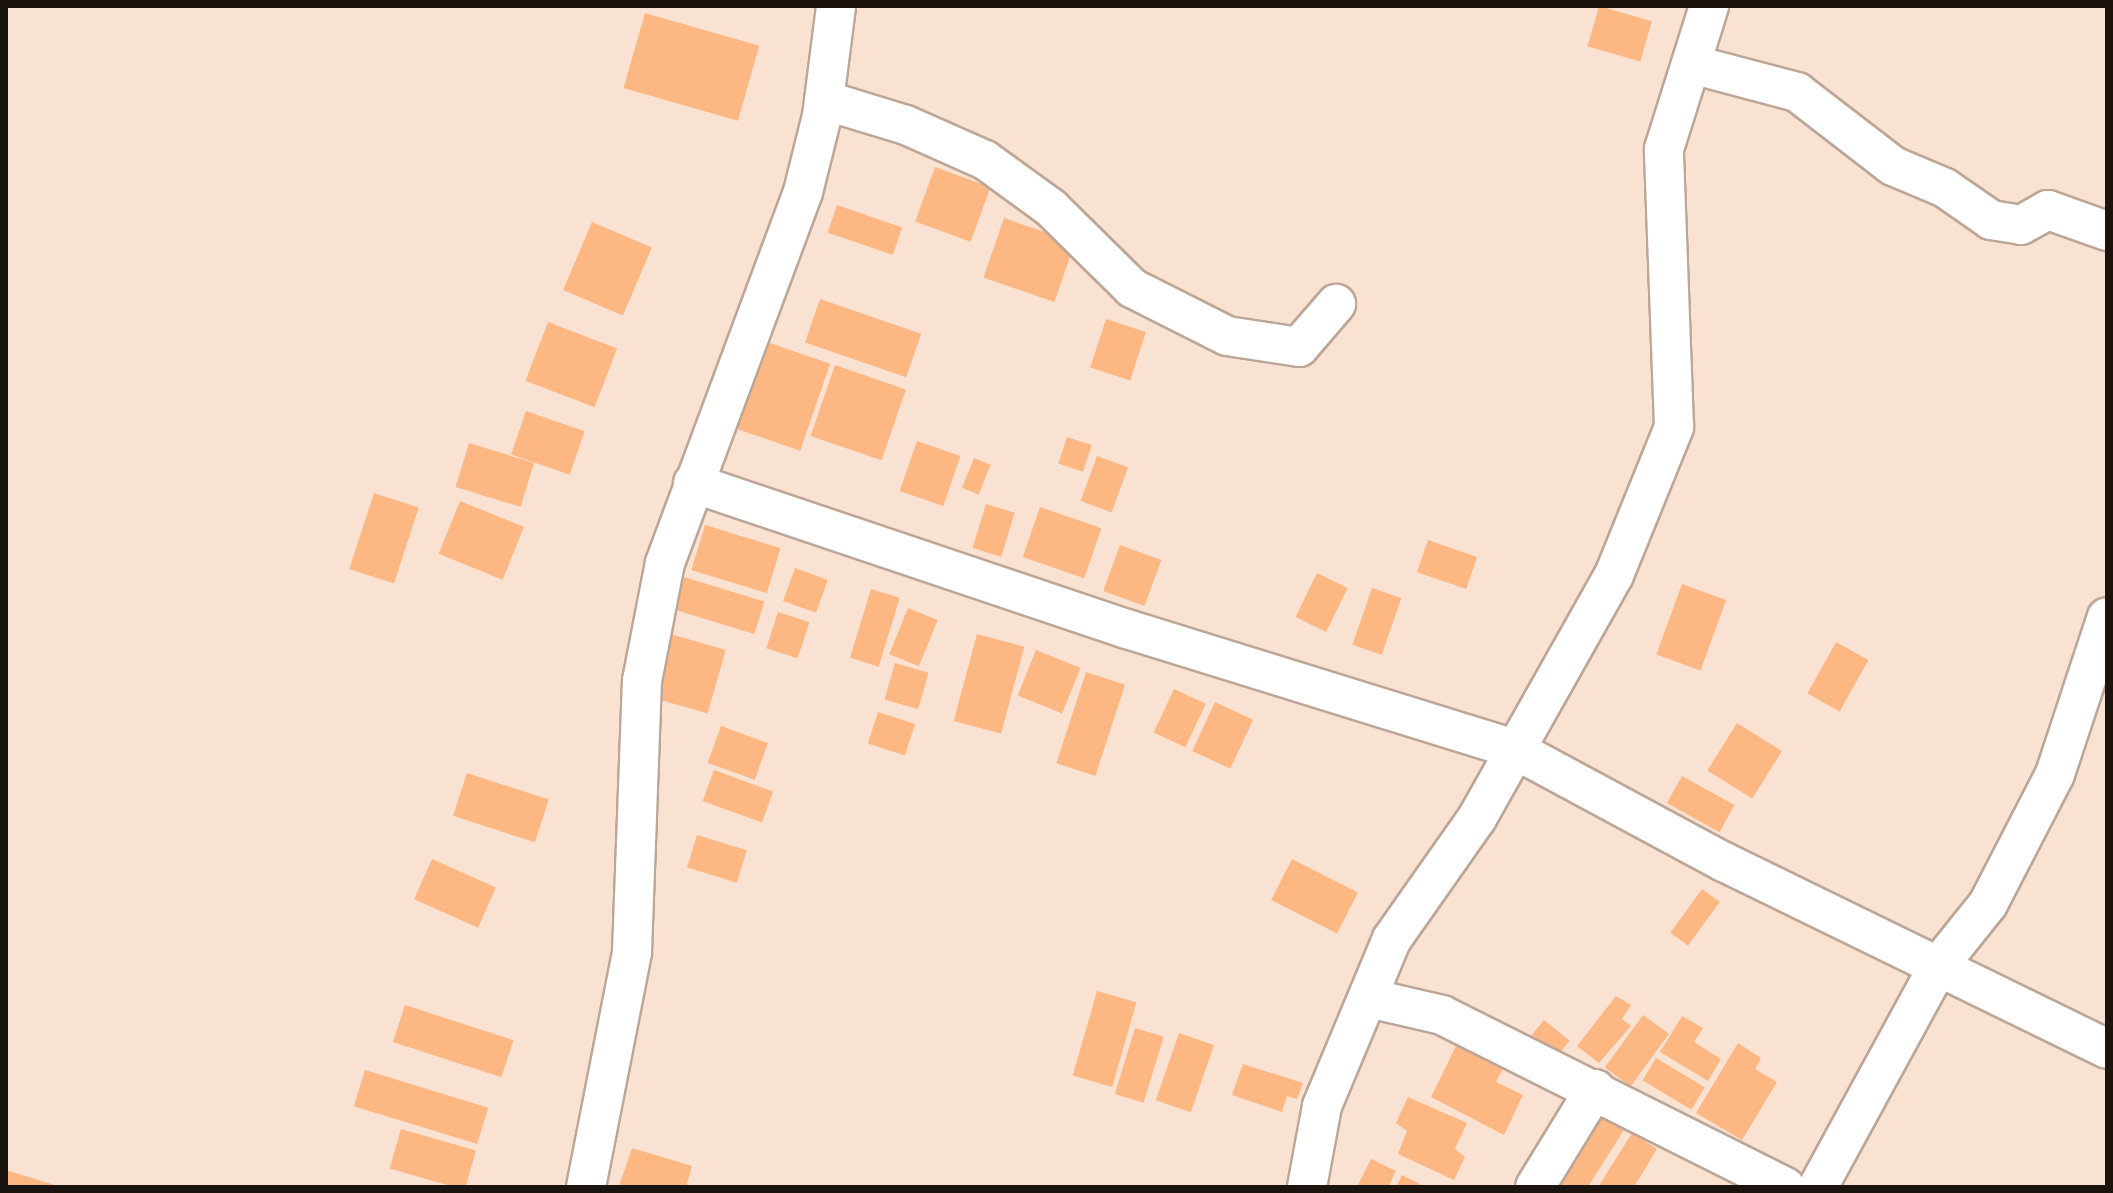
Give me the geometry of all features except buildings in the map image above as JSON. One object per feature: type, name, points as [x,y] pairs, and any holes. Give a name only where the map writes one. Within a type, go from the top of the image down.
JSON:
[{"type":"street","points":[[586,1187],[632,952],[642,681],[665,563],[803,192],[824,100],[836,6]]},
{"type":"street","points":[[1307,1187],[1322,1106],[1392,939],[1477,818],[1512,748],[1614,575],[1674,427],[1664,149],[1709,6]]},
{"type":"street","points":[[1691,64],[1797,92],[1893,166],[1945,188],[1991,220],[2021,225],[2048,210],[2107,231]]},
{"type":"street","points":[[824,100],[906,125],[985,160],[1051,208],[1132,288],[1227,336],[1299,347],[1336,304]]},
{"type":"street","points":[[693,483],[1127,629],[1512,748],[1724,862],[2107,1049]]},
{"type":"street","points":[[1818,1187],[1939,965],[1988,904],[2055,774],[2107,617]]},
{"type":"street","points":[[1369,998],[1442,1015],[1595,1089],[1785,1187]]},
{"type":"street","points":[[1535,1187],[1595,1089]]}]
